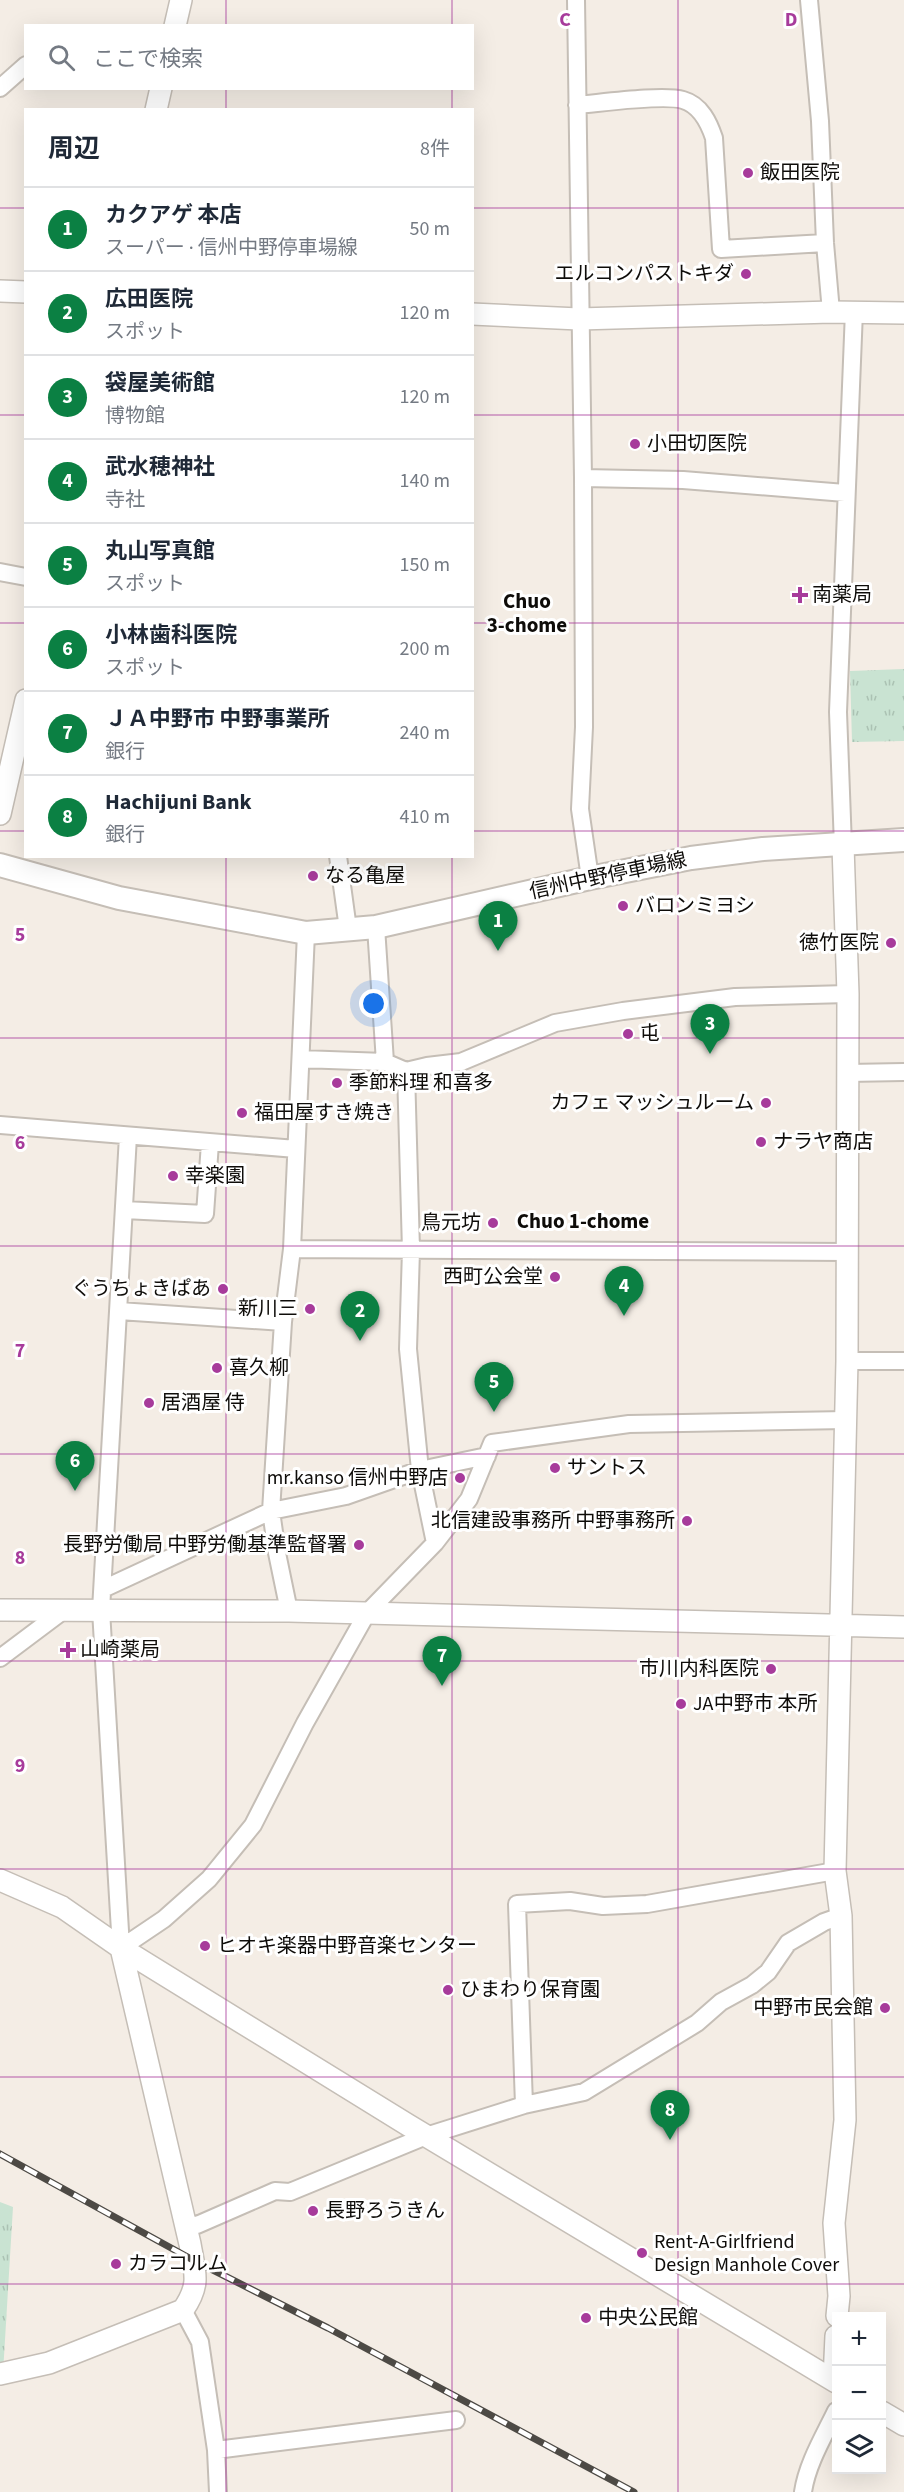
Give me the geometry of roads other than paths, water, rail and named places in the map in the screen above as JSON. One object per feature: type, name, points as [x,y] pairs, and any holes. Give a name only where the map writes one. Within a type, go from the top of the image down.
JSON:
[{"type":"main road","name":"信州中野停車場線","points":[[0,865],[119,898],[306,933],[376,927],[590,878],[701,857],[763,849],[843,846],[904,840]]},
{"type":"street","points":[[176,24],[181,0]]},
{"type":"street","points":[[576,0],[583,478],[584,727],[580,809],[590,878]]},
{"type":"street","points":[[809,0],[820,121],[825,243],[831,312]]},
{"type":"street","points":[[0,88],[24,67]]},
{"type":"street","points":[[156,108],[161,90]]},
{"type":"street","points":[[577,105],[668,98],[684,100],[698,108],[708,122],[714,138],[721,249],[825,243]]},
{"type":"street","points":[[0,291],[24,292]]},
{"type":"street","points":[[474,314],[579,319],[854,311],[904,313]]},
{"type":"street","points":[[837,2312],[834,2223],[845,2120],[841,1916],[835,1871],[848,1252],[848,994],[838,712],[854,311]]},
{"type":"street","points":[[583,478],[683,480],[845,493]]},
{"type":"street","points":[[0,572],[24,578]]},
{"type":"street","points":[[0,814],[21,740],[24,716]]},
{"type":"street","points":[[338,858],[348,929]]},
{"type":"street","points":[[376,927],[385,1062]]},
{"type":"street","points":[[289,1611],[277,1553],[272,1511],[283,1322],[292,1249],[306,933]]},
{"type":"street","points":[[301,1059],[385,1062],[406,1071],[461,1062],[555,1023],[611,1012],[735,997],[848,994]]},
{"type":"street","points":[[406,1071],[411,1250],[408,1349],[420,1470],[435,1544]]},
{"type":"street","points":[[847,1073],[904,1072]]},
{"type":"street","points":[[0,1125],[296,1149]]},
{"type":"street","points":[[0,2374],[49,2363],[183,2310],[192,2298],[197,2278],[121,1948],[101,1610],[129,1136]]},
{"type":"street","points":[[124,1210],[205,1214],[210,1143]]},
{"type":"street","points":[[292,1249],[848,1252]]},
{"type":"street","points":[[119,1311],[283,1322]]},
{"type":"street","points":[[847,1361],[904,1361]]},
{"type":"street","points":[[121,1948],[164,1919],[208,1879],[253,1825],[305,1723],[367,1613],[435,1544],[469,1499],[492,1443],[629,1424],[846,1420]]},
{"type":"street","points":[[103,1589],[272,1511],[346,1496],[420,1470],[487,1456]]},
{"type":"street","points":[[0,1610],[289,1611],[904,1627]]},
{"type":"street","points":[[0,1658],[64,1610]]},
{"type":"street","points":[[524,2105],[517,1904],[570,1901],[603,1906],[647,1904],[835,1871]]},
{"type":"street","points":[[0,1881],[62,1907],[121,1948],[426,2136],[832,2379]]},
{"type":"street","points":[[186,2224],[197,2225],[275,2191],[290,2192],[426,2136],[524,2105],[584,2092],[697,2024],[721,2002],[752,1985],[768,1972],[788,1942],[824,1922],[841,1916]]},
{"type":"street","points":[[183,2310],[200,2342],[216,2450],[218,2492]]},
{"type":"street","points":[[886,2414],[904,2425]]},
{"type":"street","points":[[216,2450],[456,2420]]},
{"type":"street","points":[[803,2492],[804,2483],[832,2420]]},
{"type":"railway","points":[[0,2154],[193,2260],[328,2328],[634,2492]]},
{"type":"place","name":"飯田医院","points":[[748,173]]},
{"type":"place","name":"エルコンパストキダ","points":[[746,274]]},
{"type":"place","name":"小田切医院","points":[[635,444]]},
{"type":"place","name":"南薬局","points":[[800,595]]},
{"type":"place","name":"なる亀屋","points":[[313,876]]},
{"type":"place","name":"バロンミヨシ","points":[[623,906]]},
{"type":"place","name":"徳竹医院","points":[[891,943]]},
{"type":"place","name":"カクアゲ 本店","points":[[498,951]]},
{"type":"place","name":"屯","points":[[628,1034]]},
{"type":"place","name":"袋屋美術館","points":[[710,1054]]},
{"type":"place","name":"季節料理 和喜多","points":[[337,1083]]},
{"type":"place","name":"カフェ マッシュルーム","points":[[766,1103]]},
{"type":"place","name":"福田屋すき焼き","points":[[242,1113]]},
{"type":"place","name":"ナラヤ商店","points":[[761,1142]]},
{"type":"place","name":"幸楽園","points":[[173,1176]]},
{"type":"place","name":"鳥元坊","points":[[493,1223]]},
{"type":"place","name":"西町公会堂","points":[[555,1277]]},
{"type":"place","name":"ぐうちょきぱあ","points":[[223,1289]]},
{"type":"place","name":"新川三","points":[[310,1309]]},
{"type":"place","name":"武水穂神社","points":[[624,1316]]},
{"type":"place","name":"広田医院","points":[[360,1341]]},
{"type":"place","name":"喜久柳","points":[[217,1368]]},
{"type":"place","name":"居酒屋 侍","points":[[149,1403]]},
{"type":"place","name":"丸山写真館","points":[[494,1412]]},
{"type":"place","name":"サントス","points":[[555,1468]]},
{"type":"place","name":"mr.kanso 信州中野店","points":[[460,1478]]},
{"type":"place","name":"小林歯科医院","points":[[75,1491]]},
{"type":"place","name":"北信建設事務所 中野事務所","points":[[687,1521]]},
{"type":"place","name":"長野労働局 中野労働基準監督署","points":[[359,1545]]},
{"type":"place","name":"山崎薬局","points":[[68,1650]]},
{"type":"place","name":"市川内科医院","points":[[771,1669]]},
{"type":"place","name":"ＪＡ中野市 中野事業所","points":[[442,1686]]},
{"type":"place","name":"JA中野市 本所","points":[[681,1704]]},
{"type":"place","name":"ヒオキ楽器中野音楽センター","points":[[205,1946]]},
{"type":"place","name":"ひまわり保育園","points":[[448,1990]]},
{"type":"place","name":"中野市民会館","points":[[885,2008]]},
{"type":"place","name":"Hachijuni Bank","points":[[670,2140]]},
{"type":"place","name":"長野ろうきん","points":[[313,2211]]},
{"type":"place","name":"Rent-A-Girlfriend Design Manhole Cover","points":[[642,2253]]},
{"type":"place","name":"カラコルム","points":[[116,2264]]},
{"type":"place","name":"中央公民館","points":[[586,2318]]},
{"type":"district","name":"Chuo 3-chome","points":[[527,613]]},
{"type":"district","name":"Chuo 1-chome","points":[[583,1221]]}]
